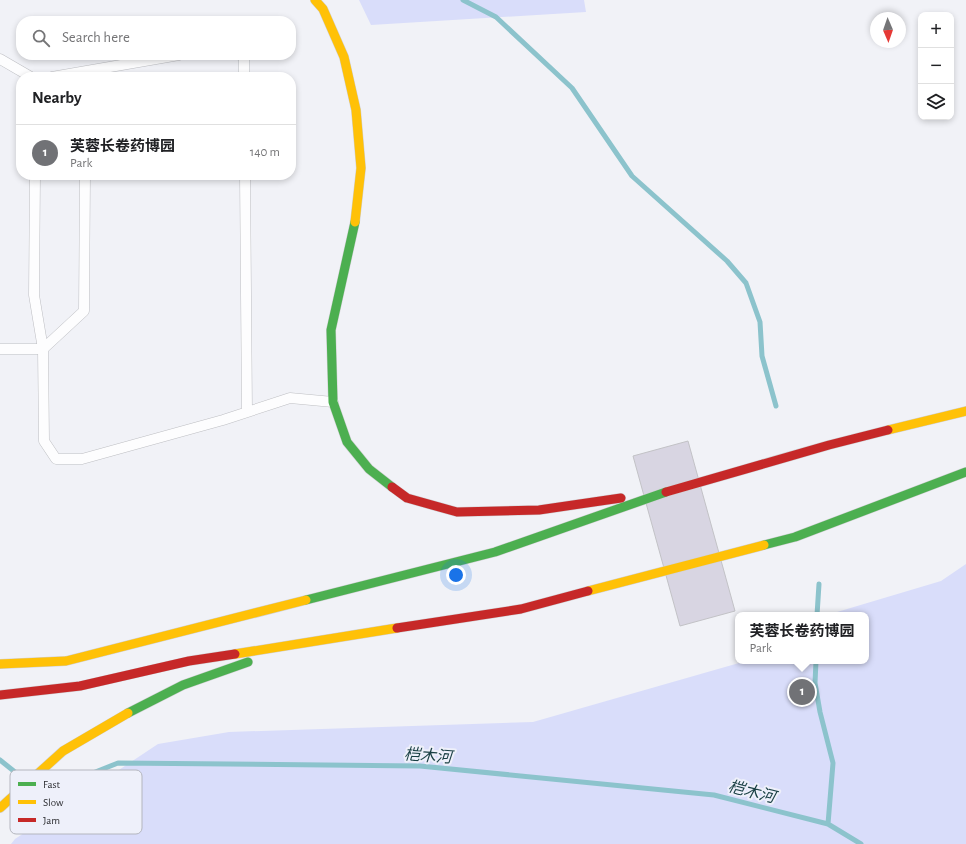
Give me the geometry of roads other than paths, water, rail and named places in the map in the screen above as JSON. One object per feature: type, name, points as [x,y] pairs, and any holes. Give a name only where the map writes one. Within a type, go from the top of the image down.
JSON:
[{"type":"highway","points":[[315,0],[324,9],[344,57],[356,110],[361,168],[354,228],[341,280],[331,330],[333,402],[347,442],[369,469],[408,498],[457,512],[539,510],[675,489]]},
{"type":"highway","points":[[0,664],[66,661],[495,552],[675,489],[829,445],[966,411]]},
{"type":"highway","points":[[0,695],[80,686],[189,661],[521,609],[795,537],[966,472]]},
{"type":"highway","points":[[43,770],[63,752],[124,715],[183,685],[296,644]]},
{"type":"highway","points":[[0,808],[10,799]]},
{"type":"lane","points":[[0,58],[23,72]]},
{"type":"lane","points":[[81,72],[150,60]]},
{"type":"lane","points":[[244,60],[244,72]]},
{"type":"lane","points":[[35,180],[34,295],[43,349],[44,440],[56,459],[82,459],[247,412],[290,398],[333,402]]},
{"type":"lane","points":[[0,348],[43,349],[84,311],[85,180]]},
{"type":"lane","points":[[245,180],[247,412]]},
{"type":"waterway","points":[[463,0],[496,17],[572,88],[632,176],[727,261],[746,283],[760,322],[762,356],[776,406]]},
{"type":"waterway","points":[[817,612],[819,584]]},
{"type":"waterway","points":[[816,664],[815,683],[820,712],[833,763],[828,824]]},
{"type":"waterway","name":"桤木河","points":[[0,760],[12,770]]},
{"type":"waterway","name":"桤木河","points":[[100,770],[118,763],[420,766],[714,795],[828,824],[861,844]]},
{"type":"place","name":"芙蓉长卷药博园","points":[[802,692]]}]
